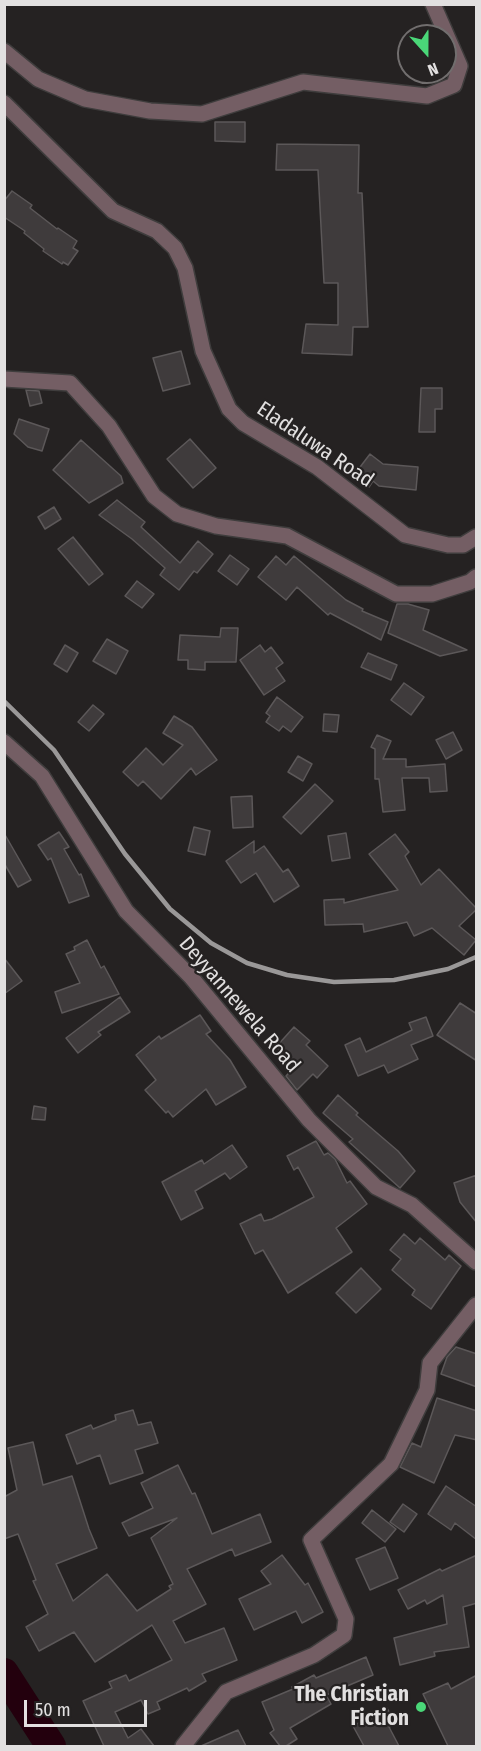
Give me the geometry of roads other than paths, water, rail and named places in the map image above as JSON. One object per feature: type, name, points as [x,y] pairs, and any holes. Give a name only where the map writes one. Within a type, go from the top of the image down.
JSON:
[{"type":"street","points":[[4,51],[38,79],[85,99],[150,111],[202,114],[303,82],[427,96],[454,86],[460,66],[433,4]]},
{"type":"street","name":"Eladaluwa Road","points":[[4,103],[113,211],[157,231],[175,248],[185,268],[203,351],[230,409],[243,423],[317,467],[405,535],[448,545],[463,545],[477,537]]},
{"type":"street","points":[[4,379],[70,382],[109,426],[154,496],[177,514],[216,526],[287,536],[396,594],[432,594],[470,582],[477,577]]},
{"type":"street","name":"Deyyannewela Road","points":[[4,742],[42,776],[126,911],[191,977],[309,1120],[376,1187],[412,1206],[477,1262]]},
{"type":"street","points":[[183,1746],[226,1692],[314,1655],[344,1635],[346,1619],[311,1540],[391,1464],[427,1390],[430,1363],[477,1305]]},
{"type":"waterway","points":[[4,1673],[51,1746]]},
{"type":"railway","points":[[4,701],[54,750],[125,854],[170,909],[211,943],[247,963],[287,975],[334,982],[394,980],[448,969],[476,957]]},
{"type":"place","name":"The Christian Fiction","points":[[421,1707]]}]
